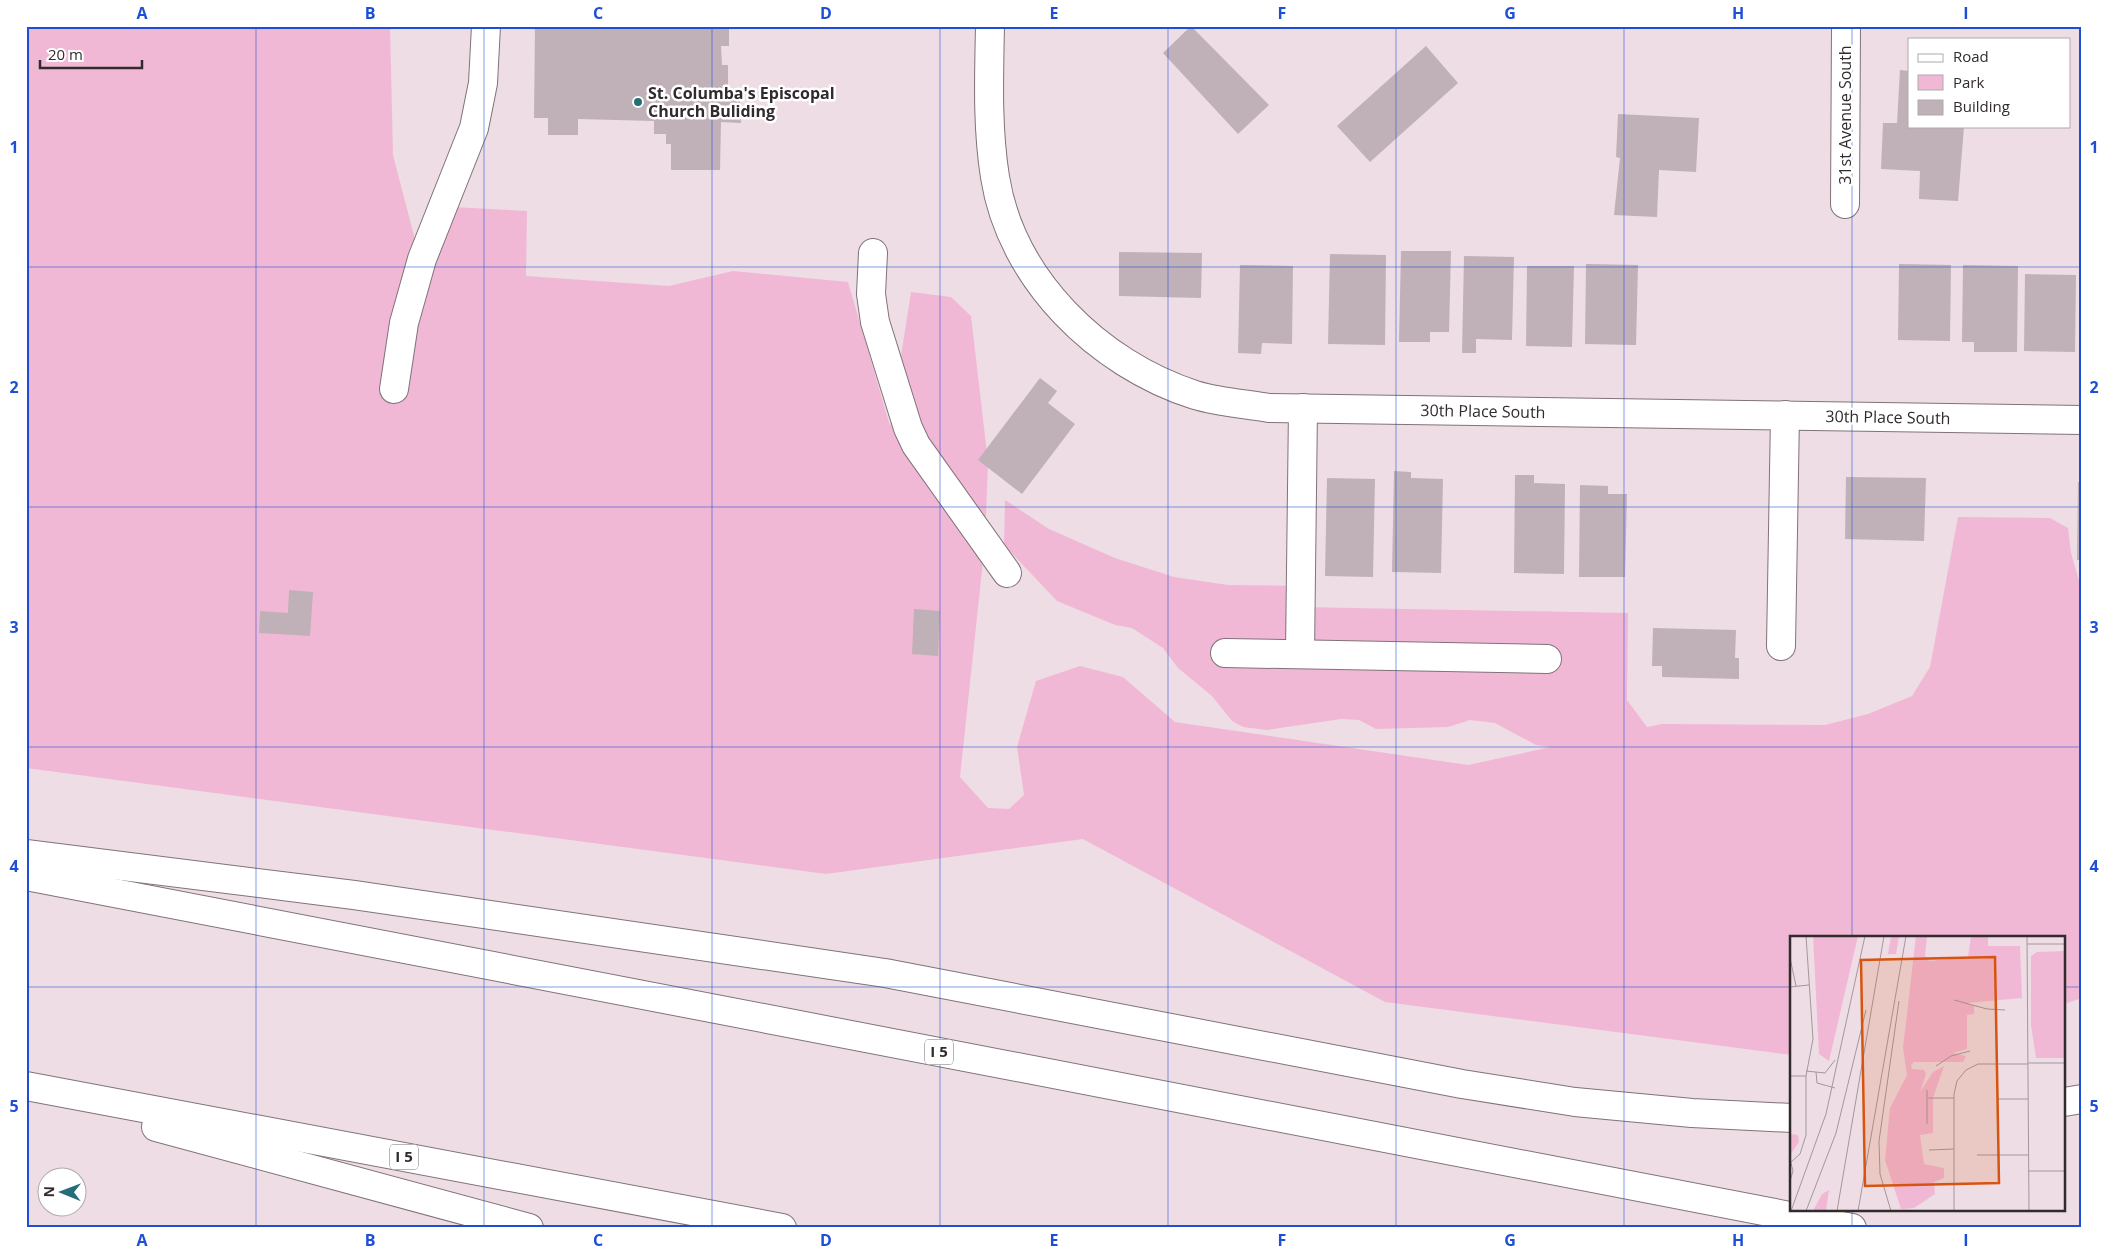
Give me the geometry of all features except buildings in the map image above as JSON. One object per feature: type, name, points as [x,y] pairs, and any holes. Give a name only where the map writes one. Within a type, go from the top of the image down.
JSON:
[{"type":"main road","points":[[394,389],[404,323],[422,260],[474,128],[483,83],[486,26]]},
{"type":"main road","name":"30th Place South","points":[[990,26],[988,99],[995,178],[1012,237],[1047,294],[1096,343],[1150,376],[1195,395],[1269,408],[2082,420]]},
{"type":"main road","name":"31st Avenue South","points":[[1845,204],[1846,26]]},
{"type":"main road","points":[[873,253],[870,294],[875,322],[908,428],[916,445],[1007,573]]},
{"type":"main road","points":[[1300,653],[1303,408]]},
{"type":"main road","points":[[1781,646],[1785,415]]},
{"type":"main road","points":[[1225,653],[1547,659]]},
{"type":"main road","points":[[26,854],[354,895],[885,973],[1462,1084],[1575,1102],[1692,1114],[1790,1118]]},
{"type":"main road","name":"I 5","points":[[26,876],[1852,1228]]},
{"type":"main road","name":"I 5","points":[[26,1086],[782,1228]]},
{"type":"main road","points":[[26,1092],[529,1228]]},
{"type":"main road","points":[[2066,1102],[2082,1099]]},
{"type":"green space","points":[[26,26],[390,26],[393,155],[424,274],[452,207],[527,211],[526,276],[669,286],[733,271],[848,282],[890,426],[911,292],[951,297],[971,316],[988,462],[985,542],[960,777],[988,808],[1009,809],[1024,795],[1017,747],[1036,681],[1080,666],[1123,677],[1175,722],[1468,765],[1551,747],[1536,745],[1495,723],[1470,720],[1448,727],[1376,729],[1359,720],[1341,719],[1267,730],[1243,727],[1232,721],[1212,696],[1178,668],[1163,648],[1132,628],[1115,625],[1057,601],[1004,545],[1005,500],[1049,529],[1115,558],[1174,577],[1228,585],[1301,586],[1301,607],[1628,613],[1627,700],[1647,727],[1662,724],[1825,725],[1868,714],[1912,696],[1930,667],[1958,517],[2050,518],[2068,528],[2071,553],[2082,591],[2082,998],[2066,1003],[2066,936],[1790,936],[1790,1055],[1385,1002],[1083,839],[826,874],[26,768]]},
{"type":"place","name":"St. Columba's Episcopal Church Buliding","points":[[638,102]]}]
